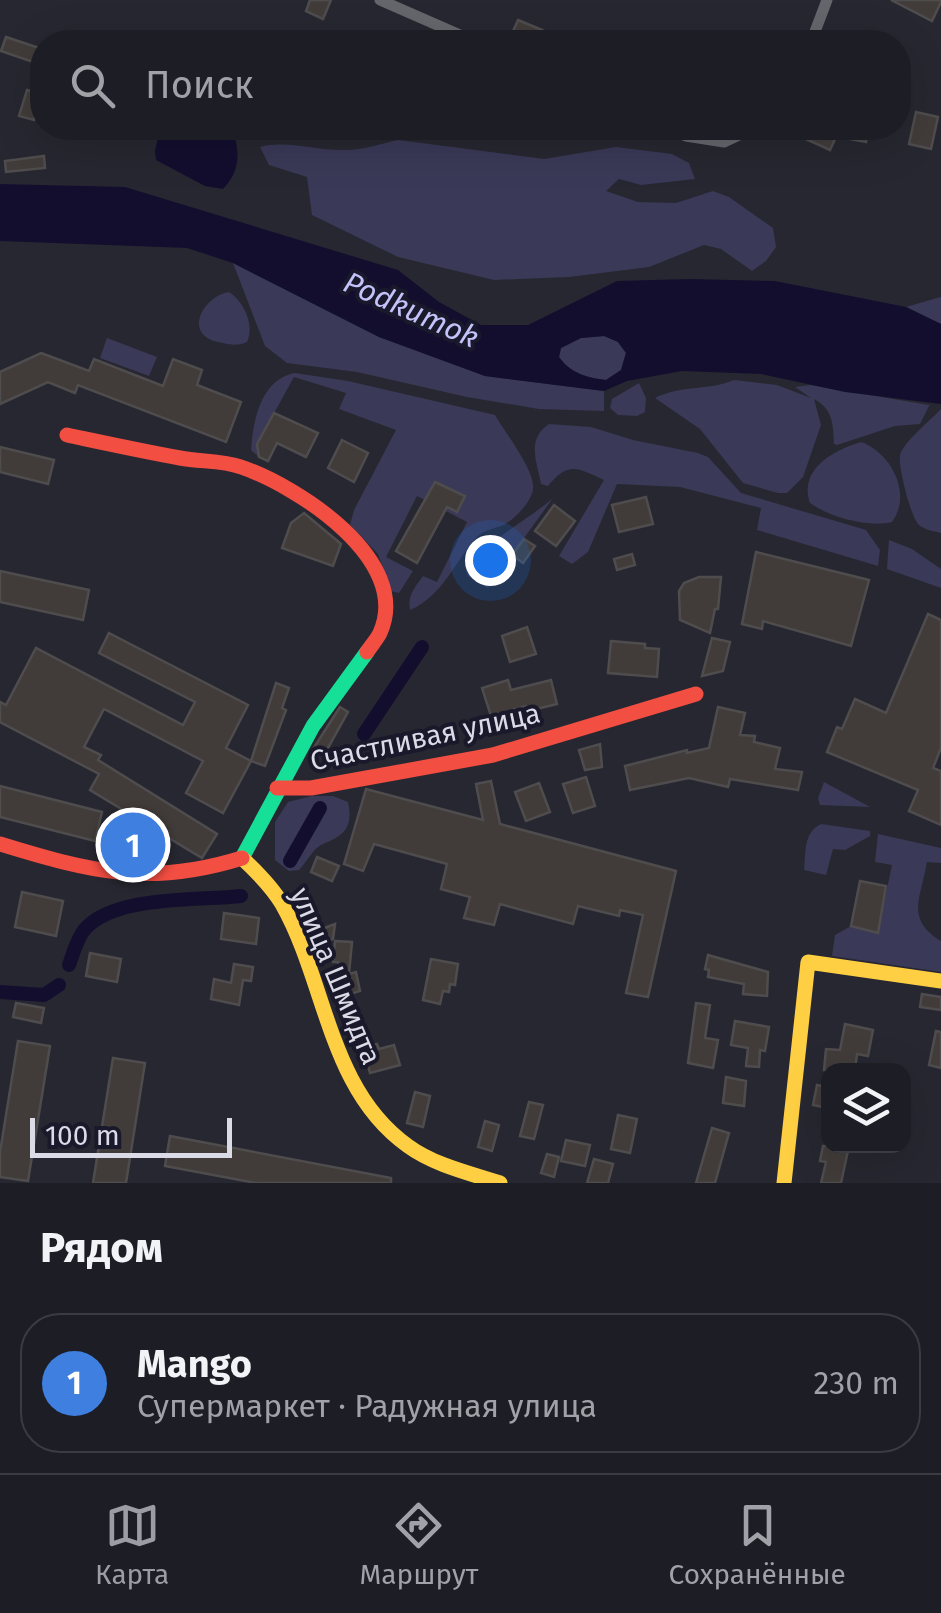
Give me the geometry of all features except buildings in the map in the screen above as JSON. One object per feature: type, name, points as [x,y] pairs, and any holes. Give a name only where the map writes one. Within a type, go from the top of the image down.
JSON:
[{"type":"street","points":[[380,0],[449,30]]},
{"type":"street","points":[[816,30],[827,0]]},
{"type":"street","points":[[0,844],[84,870],[143,878],[221,866],[242,858],[313,726],[380,634],[386,607],[380,580],[359,546],[322,509],[270,478],[236,465],[184,459],[67,435]]},
{"type":"street","name":"Счастливая улица","points":[[278,788],[311,788],[493,754],[696,694]]},
{"type":"street","name":"улица Шмидта","points":[[242,858],[262,876],[285,908],[344,1063],[366,1104],[407,1146],[500,1183]]},
{"type":"street","points":[[784,1183],[808,962],[941,981]]},
{"type":"shaded area","points":[[398,140],[544,159],[616,147],[672,154],[689,163],[695,179],[641,185],[619,179],[606,191],[638,202],[676,203],[713,191],[729,197],[773,228],[776,247],[752,271],[721,249],[704,245],[649,267],[569,277],[494,280],[398,257],[312,215],[307,177],[269,165],[260,147],[348,150]]},
{"type":"shaded area","points":[[233,263],[379,337],[485,376],[604,391],[604,411],[539,409],[357,372],[287,363],[265,346]]},
{"type":"shaded area","points":[[229,292],[249,321],[247,342],[240,344],[210,339],[199,325],[204,308]]},
{"type":"shaded area","points":[[941,297],[941,324],[906,307],[937,298]]},
{"type":"shaded area","points":[[605,336],[618,342],[626,353],[621,370],[606,380],[580,374],[559,357],[561,348],[581,338]]},
{"type":"shaded area","points":[[107,338],[157,357],[149,376],[100,358]]},
{"type":"shaded area","points":[[295,373],[348,381],[495,415],[530,473],[530,499],[509,522],[480,534],[440,587],[410,610],[415,588],[423,576],[437,582],[467,522],[417,496],[386,557],[413,571],[399,593],[391,591],[378,554],[350,525],[396,430],[339,409],[346,393],[294,377],[257,444],[259,457],[251,450],[261,402],[274,383]]},
{"type":"shaded area","points":[[734,380],[777,385],[811,398],[795,387],[810,385],[929,405],[932,400],[920,424],[895,426],[837,445],[828,412],[814,399],[821,425],[803,477],[787,493],[778,493],[743,483],[700,429],[655,398]]},
{"type":"shaded area","points":[[639,383],[646,398],[645,412],[637,416],[618,415],[610,408],[612,399]]},
{"type":"shaded area","points":[[941,409],[941,533],[924,528],[916,520],[900,456],[905,445]]},
{"type":"shaded area","points":[[549,424],[591,427],[708,457],[741,493],[866,530],[880,550],[878,566],[757,530],[761,508],[680,487],[617,484],[588,552],[572,564],[559,556],[604,480],[574,469],[562,473],[548,486],[541,484],[535,444]]},
{"type":"shaded area","points":[[861,442],[881,455],[895,475],[900,499],[892,522],[850,520],[810,503],[809,480],[814,471],[830,456]]},
{"type":"shaded area","points":[[553,498],[488,588],[468,576],[466,570],[485,549]]},
{"type":"shaded area","points":[[889,540],[912,549],[941,569],[941,588],[887,569]]},
{"type":"shaded area","points":[[824,782],[870,807],[820,805],[818,798]]},
{"type":"shaded area","points":[[333,796],[348,802],[348,826],[318,847],[299,870],[289,871],[275,860],[275,822],[288,802]]},
{"type":"shaded area","points":[[821,824],[870,831],[870,836],[845,850],[833,849],[826,875],[804,870],[808,838]]},
{"type":"shaded area","points":[[878,834],[941,848],[941,863],[927,862],[918,907],[923,924],[941,941],[941,972],[832,956],[835,935],[851,926],[878,932],[892,865],[875,862]]},
{"type":"water","points":[[157,140],[236,140],[237,160],[223,189],[205,186],[156,160]]},
{"type":"water","name":"Podkumok","points":[[0,184],[125,187],[398,270],[439,302],[481,325],[528,325],[617,281],[775,281],[906,307],[941,324],[941,404],[845,392],[761,374],[682,371],[627,381],[604,391],[485,376],[379,337],[233,263],[187,248],[0,241]],"holes":[[[604,336],[618,342],[626,353],[621,370],[606,380],[580,374],[559,357],[561,348],[581,338]]]},
{"type":"waterway","points":[[364,734],[422,647]]},
{"type":"waterway","points":[[290,861],[320,808]]},
{"type":"waterway","points":[[69,965],[85,929],[116,910],[158,902],[241,896]]},
{"type":"waterway","points":[[0,992],[44,995],[59,985]]},
{"type":"traffic: fast","points":[[242,858],[313,726],[367,652]]},
{"type":"traffic: slow","points":[[242,858],[282,904],[345,1065],[381,1122],[429,1158],[500,1183]]},
{"type":"traffic: slow","points":[[784,1183],[808,962],[941,981]]},
{"type":"traffic: jam","points":[[67,435],[234,465],[291,491],[318,509],[365,553],[380,579],[386,606],[380,633],[367,652]]},
{"type":"traffic: jam","points":[[277,788],[311,788],[493,755],[696,694]]},
{"type":"traffic: jam","points":[[0,844],[92,868],[149,874],[209,867],[242,858]]},
{"type":"place","name":"Mango","points":[[133,845]]}]
